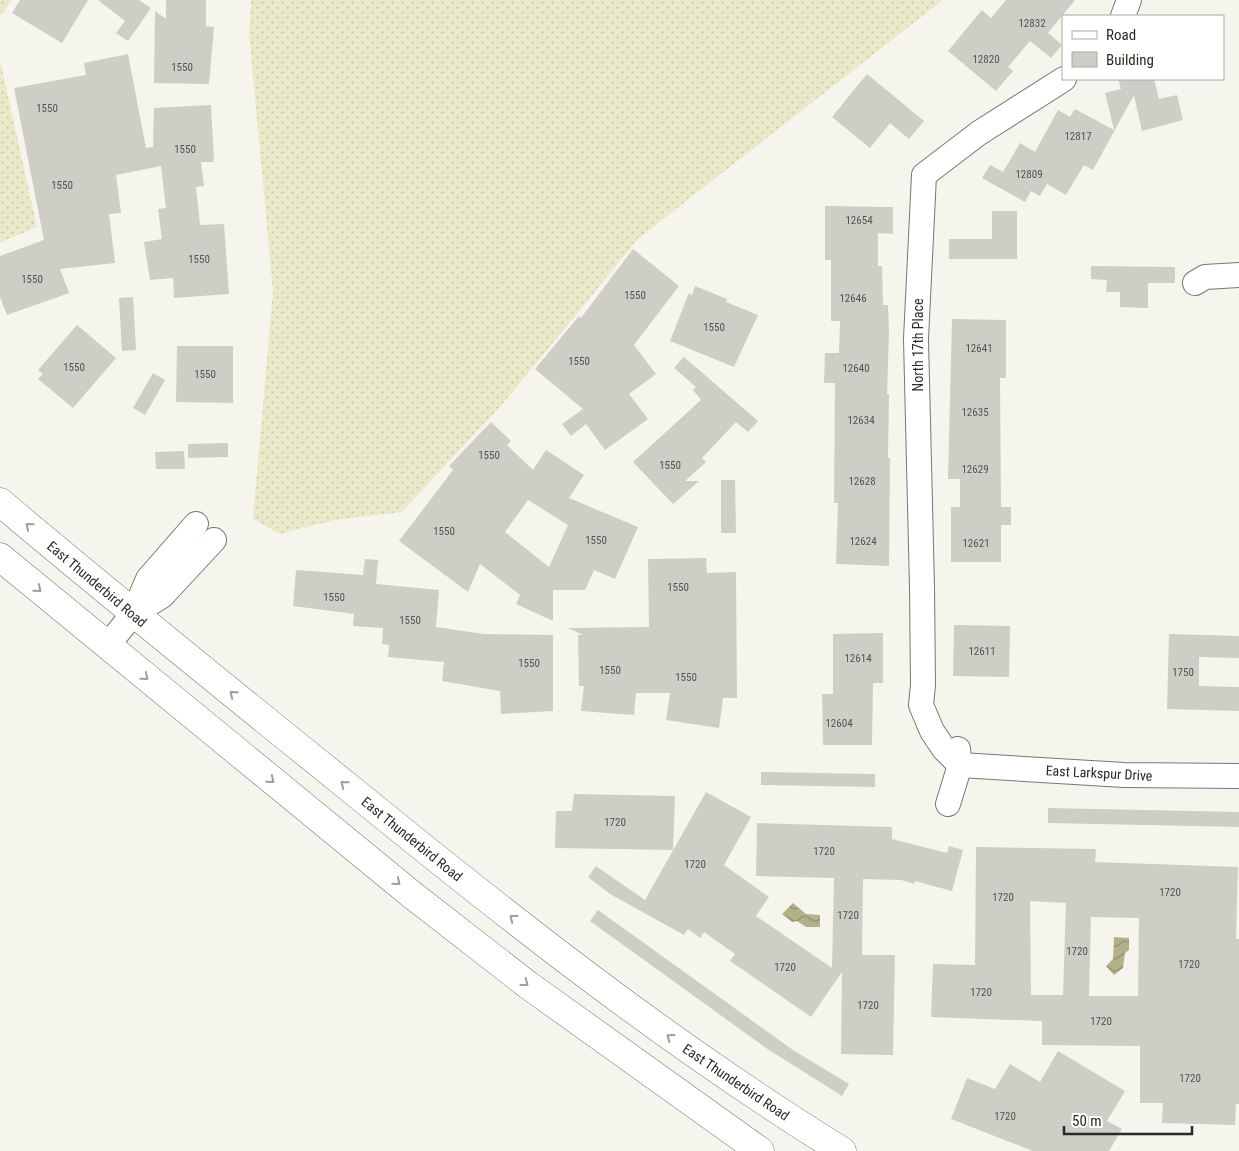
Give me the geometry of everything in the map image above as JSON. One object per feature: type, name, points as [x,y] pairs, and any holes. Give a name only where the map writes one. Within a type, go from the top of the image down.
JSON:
[{"type":"main road","name":"East Thunderbird Road","points":[[0,502],[133,614],[438,860],[555,951],[669,1036],[771,1107],[842,1151]]},
{"type":"main road","points":[[0,557],[404,888],[528,986],[760,1151]]},
{"type":"street","points":[[1123,15],[1129,0]]},
{"type":"street","name":"North 17th Place","points":[[960,765],[956,738],[946,724],[936,701],[923,685],[916,339],[924,175],[979,133],[1062,80]]},
{"type":"street","points":[[1195,283],[1205,277],[1239,275]]},
{"type":"street","points":[[107,646],[133,614],[148,579],[196,524]]},
{"type":"street","points":[[133,614],[162,596],[214,540]]},
{"type":"street","points":[[948,804],[960,765]]},
{"type":"street","name":"East Larkspur Drive","points":[[960,765],[1124,775],[1239,776]]},
{"type":"green space","points":[[0,0],[12,0],[0,16]]},
{"type":"green space","points":[[251,0],[943,0],[639,238],[506,400],[402,512],[334,520],[280,534],[253,519],[273,291],[249,33]]},
{"type":"green space","points":[[0,60],[37,227],[0,243]]},
{"type":"water","points":[[793,903],[806,914],[820,915],[820,927],[806,927],[797,921],[792,922],[782,914]]},
{"type":"water","points":[[1114,937],[1129,938],[1129,950],[1125,953],[1123,968],[1114,975],[1106,966],[1113,959]]},
{"type":"building","points":[[20,0],[88,0],[62,43],[12,13]]},
{"type":"building","points":[[98,0],[139,0],[151,8],[128,41],[116,33],[125,21]]},
{"type":"building","points":[[166,0],[206,0],[206,26],[214,27],[209,84],[154,83],[155,11],[166,19]]},
{"type":"building","points":[[1006,0],[1075,0],[1048,33],[1062,45],[1051,58],[1030,41],[1008,67],[1013,71],[996,91],[948,51],[982,10],[991,18]]},
{"type":"building","points":[[128,54],[146,148],[153,147],[154,108],[211,105],[214,162],[201,162],[204,186],[196,187],[200,225],[224,224],[229,294],[174,298],[173,278],[150,280],[144,242],[162,239],[158,209],[166,208],[161,166],[116,175],[121,213],[109,214],[115,263],[60,269],[69,293],[7,315],[0,297],[0,256],[44,240],[14,88],[86,75],[84,63]]},
{"type":"building","points":[[867,74],[924,121],[909,139],[890,123],[870,148],[832,117]]},
{"type":"building","points":[[1118,80],[1154,80],[1159,99],[1177,95],[1183,120],[1142,131],[1134,95],[1093,170],[1084,165],[1066,195],[1047,184],[1040,196],[1031,191],[1025,202],[982,178],[990,165],[1003,172],[1020,143],[1035,152],[1058,110],[1070,117],[1075,109],[1114,130],[1105,93],[1121,89]]},
{"type":"building","points":[[825,206],[893,207],[893,234],[878,233],[878,266],[882,266],[883,305],[888,305],[889,332],[887,394],[889,394],[888,458],[890,458],[889,566],[836,564],[838,503],[834,503],[835,383],[824,383],[825,353],[839,353],[840,321],[831,321],[831,260],[825,260]]},
{"type":"building","points":[[992,211],[1017,211],[1017,259],[949,259],[949,239],[992,239]]},
{"type":"building","points":[[633,249],[679,286],[634,345],[656,374],[629,394],[648,419],[605,450],[586,424],[571,436],[562,424],[583,409],[535,369],[579,316],[581,318]]},
{"type":"building","points":[[1091,266],[1175,267],[1175,283],[1148,283],[1148,308],[1120,307],[1120,292],[1106,292],[1107,280],[1091,279]]},
{"type":"building","points":[[695,286],[727,299],[726,302],[758,315],[734,367],[670,341],[689,293],[692,295]]},
{"type":"building","points":[[133,297],[136,350],[122,351],[119,298]]},
{"type":"building","points":[[952,319],[1006,320],[1006,378],[1000,378],[1001,507],[1011,507],[1011,525],[1001,525],[1001,562],[951,562],[951,507],[960,507],[960,479],[948,479]]},
{"type":"building","points":[[77,325],[116,358],[73,408],[38,379],[43,374],[38,370]]},
{"type":"building","points":[[177,346],[233,346],[233,403],[176,402]]},
{"type":"building","points":[[684,357],[758,421],[748,432],[736,422],[702,458],[706,462],[685,481],[699,481],[673,504],[633,462],[701,400],[693,390],[696,387],[674,368]]},
{"type":"building","points":[[153,373],[165,380],[145,415],[133,408]]},
{"type":"building","points":[[491,422],[511,441],[507,445],[533,470],[546,450],[584,475],[569,498],[638,527],[615,579],[594,570],[585,590],[553,590],[553,621],[516,604],[520,595],[480,564],[468,592],[399,541],[453,470],[449,466]],"holes":[[[528,500],[568,525],[549,567],[505,532]]]},
{"type":"building","points":[[228,443],[228,457],[188,458],[188,444]]},
{"type":"building","points":[[184,451],[185,469],[156,469],[155,452]]},
{"type":"building","points":[[721,480],[735,480],[736,533],[721,533]]},
{"type":"building","points":[[706,558],[707,573],[736,572],[737,698],[723,698],[719,728],[666,720],[670,693],[636,693],[634,715],[581,711],[584,686],[579,686],[578,635],[583,635],[568,628],[649,627],[648,559]]},
{"type":"building","points":[[365,559],[378,560],[376,584],[439,590],[436,627],[484,634],[553,635],[553,711],[501,714],[500,691],[442,681],[444,662],[388,657],[389,645],[382,644],[383,628],[353,626],[354,614],[293,606],[296,570],[363,575]]},
{"type":"building","points":[[954,625],[1010,626],[1009,677],[953,676]]},
{"type":"building","points":[[883,633],[883,683],[873,683],[872,745],[823,745],[822,694],[833,694],[833,634]]},
{"type":"building","points":[[1169,634],[1239,636],[1239,658],[1199,657],[1199,686],[1239,687],[1239,711],[1167,709]]},
{"type":"building","points":[[761,772],[875,774],[875,787],[761,785]]},
{"type":"building","points":[[706,792],[751,817],[724,865],[769,897],[756,916],[832,968],[834,878],[756,876],[757,823],[892,827],[892,839],[947,853],[949,846],[963,850],[952,891],[915,881],[914,884],[901,880],[863,879],[862,955],[895,955],[893,1055],[841,1054],[842,972],[811,1017],[730,961],[735,954],[704,932],[700,938],[688,929],[684,935],[610,894],[588,877],[596,866],[645,900]]},
{"type":"building","points":[[574,794],[675,796],[673,850],[555,848],[556,811],[572,811]]},
{"type":"building","points":[[1048,808],[1239,812],[1239,827],[1048,823]]},
{"type":"building","points":[[976,847],[1096,849],[1095,862],[1238,867],[1236,939],[1239,939],[1239,1104],[1236,1104],[1235,1125],[1162,1123],[1163,1103],[1140,1103],[1140,1046],[1042,1045],[1042,1021],[931,1017],[933,964],[975,965]],"holes":[[[1030,901],[1066,903],[1063,995],[1031,995]],[[1091,917],[1139,918],[1138,996],[1089,996]]]},
{"type":"building","points":[[598,910],[793,1050],[849,1084],[842,1096],[766,1048],[590,921]]},
{"type":"building","points":[[1058,1051],[1125,1091],[1107,1121],[1122,1129],[1109,1151],[1033,1151],[951,1119],[967,1078],[995,1089],[1010,1064],[1040,1082]]}]
